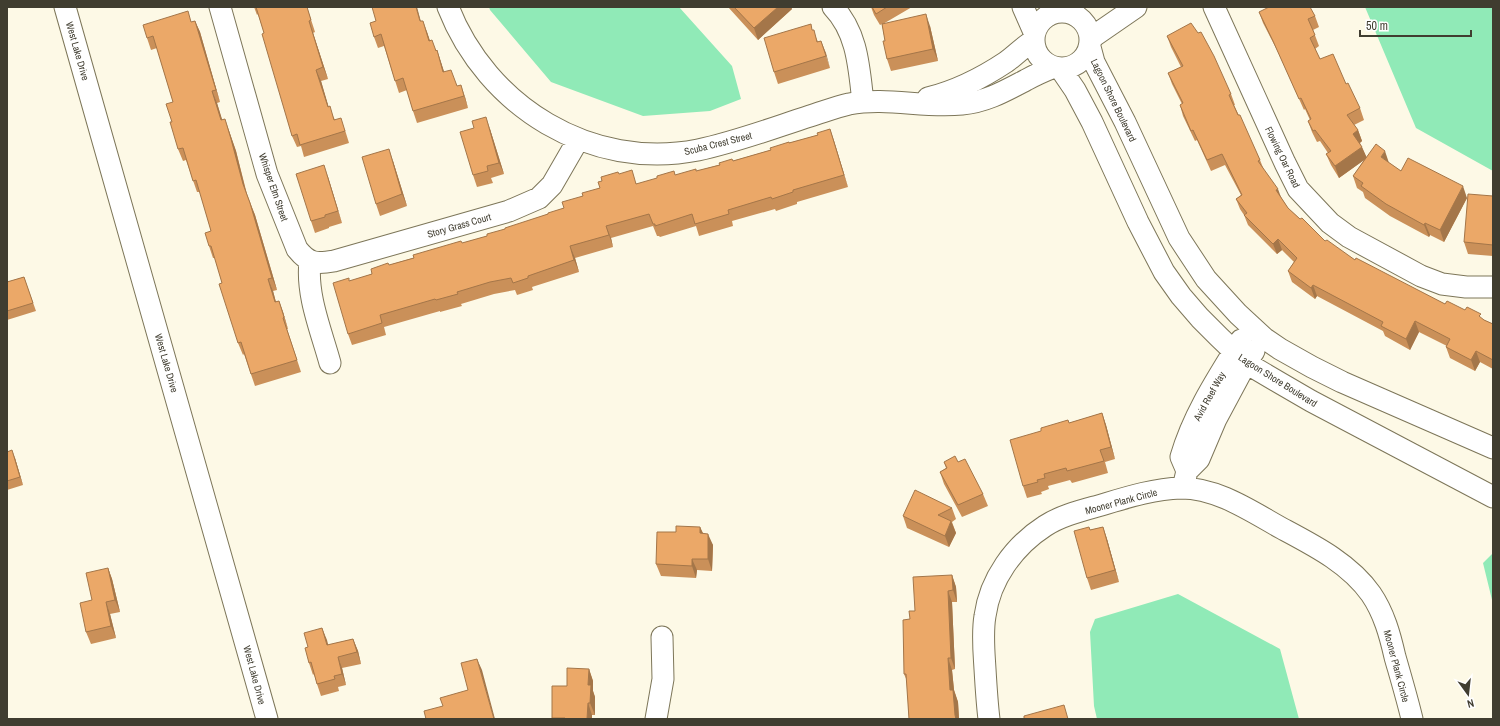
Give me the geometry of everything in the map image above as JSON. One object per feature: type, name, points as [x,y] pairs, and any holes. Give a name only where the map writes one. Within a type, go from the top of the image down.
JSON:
[{"type":"street","name":"West Lake Drive","points":[[65,7],[267,719]]},
{"type":"street","name":"Whisper Elm Street","points":[[220,7],[267,174],[292,239],[297,249],[310,261]]},
{"type":"street","name":"Scuba Crest Street","points":[[448,7],[465,42],[482,68],[497,85],[523,109],[578,140],[594,145],[625,151],[654,154],[675,153],[718,145],[834,108],[863,102],[874,101],[946,105],[976,102],[998,95],[1027,79],[1057,68]]},
{"type":"street","points":[[833,7],[846,24],[855,46],[863,102]]},
{"type":"street","points":[[1023,7],[1034,36],[1035,49],[1039,57],[1046,63],[1057,68],[1075,65],[1082,61],[1094,36],[1136,7]]},
{"type":"street","name":"Flowing Oar Road","points":[[1214,7],[1298,189],[1324,217],[1349,237],[1421,276],[1442,284],[1493,287]]},
{"type":"street","points":[[1034,36],[1038,24],[1044,18],[1067,9],[1082,19],[1090,32],[1090,44]]},
{"type":"street","name":"Scuba Crest Street","points":[[901,102],[940,95],[969,84],[1006,62],[1034,36]]},
{"type":"street","name":"Lagoon Shore Boulevard","points":[[1090,44],[1094,62],[1126,122],[1179,238],[1206,279],[1224,300],[1257,332],[1299,360],[1342,382],[1493,448]]},
{"type":"street","name":"Lagoon Shore Boulevard","points":[[1057,68],[1075,90],[1092,122],[1138,222],[1164,272],[1181,296],[1200,318],[1240,358],[1311,401],[1493,497]]},
{"type":"street","name":"Story Grass Court","points":[[310,261],[315,263],[334,261],[509,211],[539,198],[552,185],[578,140]]},
{"type":"street","points":[[310,261],[308,271],[309,289],[330,363]]},
{"type":"street","name":"Avid Reef Way","points":[[1185,480],[1181,457],[1189,433],[1216,380],[1240,358],[1257,332]]},
{"type":"street","name":"Mooner Plank Circle","points":[[989,719],[984,646],[985,616],[1002,555],[1045,526],[1060,518],[1185,480],[1199,490],[1232,501],[1319,548],[1339,562],[1355,576],[1370,592],[1382,614],[1389,633],[1412,719]]},
{"type":"street","points":[[656,719],[663,679],[662,637]]},
{"type":"shaded area","points":[[489,7],[679,7],[732,66],[741,99],[710,111],[643,116],[551,82]]},
{"type":"shaded area","points":[[1365,7],[1493,7],[1493,171],[1416,128]]},
{"type":"shaded area","points":[[1493,553],[1493,604],[1483,563]]},
{"type":"shaded area","points":[[1178,594],[1280,649],[1299,719],[1097,719],[1094,706],[1090,632],[1095,619]]},
{"type":"building","points":[[256,7],[307,7],[311,20],[309,21],[323,67],[316,70],[328,107],[330,106],[334,120],[341,118],[345,131],[300,145],[297,134],[292,136],[262,34],[264,33]]},
{"type":"building","points":[[372,7],[416,7],[420,21],[423,21],[429,41],[432,40],[436,51],[437,50],[443,72],[451,70],[457,86],[461,85],[464,96],[413,111],[403,78],[395,81],[381,34],[374,37],[370,23],[376,21]]},
{"type":"building","points":[[734,7],[778,7],[754,28]]},
{"type":"building","points":[[872,7],[887,7],[876,14]]},
{"type":"building","points":[[1269,7],[1310,7],[1315,16],[1308,19],[1315,35],[1310,38],[1320,59],[1333,54],[1346,84],[1348,83],[1360,108],[1347,115],[1358,130],[1353,134],[1362,147],[1335,166],[1326,154],[1331,151],[1315,130],[1313,131],[1308,121],[1311,119],[1301,98],[1299,99],[1259,12]]},
{"type":"building","points":[[188,11],[191,22],[195,21],[216,90],[212,91],[221,120],[225,119],[231,139],[243,184],[272,278],[268,279],[275,302],[279,301],[297,360],[251,374],[241,342],[238,343],[219,284],[222,283],[211,246],[209,246],[205,233],[211,231],[196,180],[193,181],[183,148],[178,149],[170,122],[172,122],[166,104],[173,102],[153,36],[147,38],[143,25]]},
{"type":"building","points":[[926,14],[933,49],[887,59],[883,41],[885,41],[882,24]]},
{"type":"building","points":[[1191,23],[1198,33],[1201,32],[1214,56],[1231,94],[1229,95],[1238,115],[1240,115],[1260,160],[1258,161],[1278,189],[1276,190],[1288,208],[1300,219],[1302,218],[1325,241],[1327,240],[1355,260],[1356,258],[1445,304],[1447,301],[1465,310],[1467,307],[1481,314],[1479,316],[1493,324],[1493,360],[1476,351],[1471,360],[1446,347],[1450,339],[1415,321],[1406,339],[1381,326],[1383,322],[1313,285],[1311,288],[1288,271],[1297,258],[1278,239],[1273,244],[1244,215],[1247,213],[1236,199],[1242,195],[1222,154],[1207,160],[1193,130],[1191,131],[1180,105],[1183,103],[1168,73],[1183,66],[1167,36]]},
{"type":"building","points":[[811,24],[817,42],[821,41],[826,56],[774,72],[764,38]]},
{"type":"building","points":[[486,117],[499,163],[487,166],[488,171],[473,175],[460,132],[474,128],[472,121]]},
{"type":"building","points":[[830,129],[844,175],[793,190],[793,192],[772,199],[771,197],[728,210],[729,214],[695,224],[692,214],[655,226],[649,214],[606,226],[609,235],[570,246],[574,260],[528,276],[528,278],[513,283],[511,278],[490,282],[457,292],[458,294],[380,315],[382,323],[348,334],[333,283],[349,278],[349,281],[372,274],[371,269],[388,263],[389,265],[414,258],[413,255],[461,241],[462,243],[487,236],[487,234],[564,208],[562,202],[583,196],[582,193],[600,188],[598,182],[602,181],[601,177],[632,170],[636,184],[674,171],[675,175],[696,169],[696,171],[720,165],[719,163],[732,159],[733,161],[771,150],[770,148],[818,135],[817,133]]},
{"type":"building","points":[[1376,144],[1385,151],[1381,157],[1401,171],[1408,158],[1463,186],[1440,230],[1425,223],[1424,225],[1386,204],[1361,186],[1363,183],[1353,176]]},
{"type":"building","points":[[389,149],[402,194],[376,204],[362,157]]},
{"type":"building","points":[[324,165],[338,211],[311,221],[296,174]]},
{"type":"building","points":[[1468,194],[1493,196],[1493,245],[1464,242]]},
{"type":"building","points":[[24,277],[33,303],[7,311],[7,282]]},
{"type":"building","points":[[1102,413],[1111,447],[1100,450],[1104,461],[1067,471],[1066,468],[1044,474],[1045,478],[1037,480],[1038,482],[1023,486],[1010,440],[1041,431],[1041,428],[1068,420],[1069,423]]},
{"type":"building","points":[[12,450],[20,477],[7,481],[7,452]]},
{"type":"building","points":[[955,456],[958,462],[965,459],[983,494],[958,505],[940,472],[947,468],[944,462]]},
{"type":"building","points":[[915,490],[952,508],[938,515],[951,521],[945,536],[903,516]]},
{"type":"building","points":[[676,526],[700,527],[700,533],[708,534],[708,559],[692,559],[692,566],[656,564],[657,532],[676,532]]},
{"type":"building","points":[[1089,527],[1090,530],[1103,527],[1115,570],[1087,578],[1074,531]]},
{"type":"building","points":[[108,568],[115,600],[106,602],[111,626],[86,632],[80,603],[92,600],[86,573]]},
{"type":"building","points":[[952,575],[953,590],[948,591],[951,658],[948,658],[950,690],[953,690],[956,719],[909,719],[906,674],[904,674],[903,620],[910,619],[909,611],[915,611],[913,577]]},
{"type":"building","points":[[322,628],[327,645],[353,639],[357,652],[338,657],[342,674],[334,676],[335,679],[317,684],[311,662],[309,663],[305,648],[308,647],[304,633]]},
{"type":"building","points":[[477,659],[494,719],[426,719],[424,711],[443,706],[440,698],[468,690],[461,663]]},
{"type":"building","points":[[567,668],[589,669],[588,685],[591,685],[587,719],[552,718],[552,686],[567,686]]},
{"type":"building","points":[[1064,705],[1068,719],[1024,719],[1024,716]]}]
